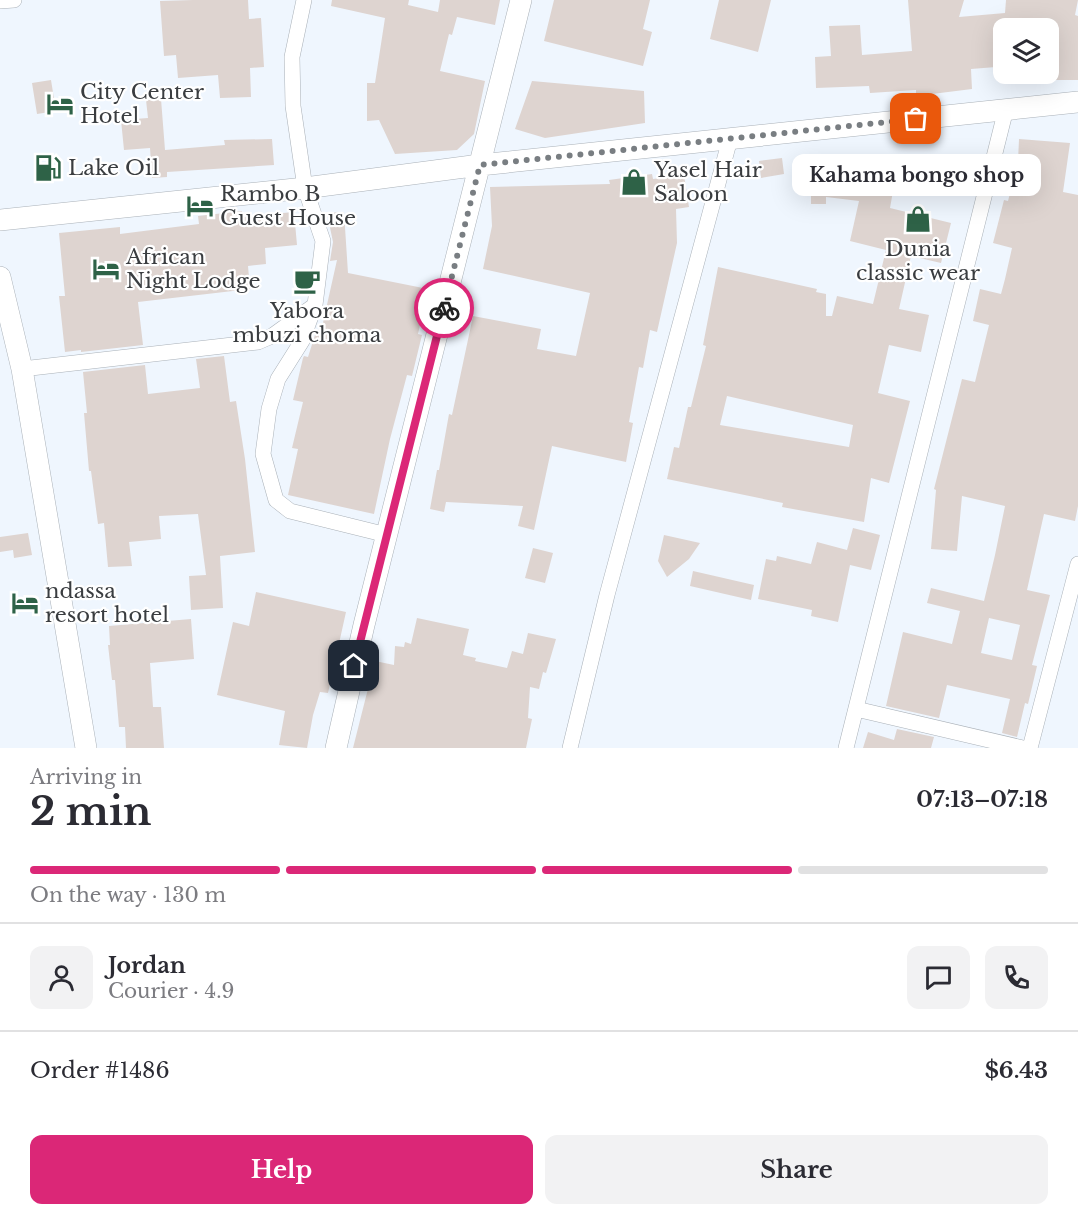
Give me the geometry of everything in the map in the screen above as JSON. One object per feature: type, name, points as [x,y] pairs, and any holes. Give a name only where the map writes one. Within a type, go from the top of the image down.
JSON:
[{"type":"street","points":[[0,1],[14,0]]},
{"type":"street","points":[[304,0],[292,57],[293,106],[305,188],[323,241],[315,305],[302,341],[278,379],[268,409],[263,454],[276,500],[290,511],[387,535]]},
{"type":"street","points":[[336,748],[521,0]]},
{"type":"street","points":[[0,220],[305,188],[480,165],[1078,102]]},
{"type":"street","points":[[846,748],[1006,110]]},
{"type":"street","points":[[570,748],[607,596],[730,139]]},
{"type":"street","points":[[0,277],[22,369],[86,748]]},
{"type":"street","points":[[22,369],[258,342],[272,336],[315,305]]},
{"type":"street","points":[[1030,748],[1078,564]]},
{"type":"street","points":[[856,709],[1023,748]]},
{"type":"building","points":[[248,0],[249,19],[261,18],[264,67],[250,68],[251,97],[220,98],[218,75],[178,78],[176,55],[164,56],[160,1]]},
{"type":"building","points":[[332,0],[409,0],[408,5],[438,12],[440,0],[500,0],[495,25],[457,17],[452,35],[449,34],[440,71],[485,81],[474,134],[457,150],[395,154],[379,120],[367,121],[367,83],[375,83],[385,18],[331,6]]},
{"type":"building","points":[[554,0],[650,0],[643,29],[652,32],[643,66],[544,41]]},
{"type":"building","points":[[719,0],[771,0],[758,52],[710,39]]},
{"type":"building","points":[[908,0],[964,0],[959,17],[1005,13],[1006,0],[1078,0],[1075,15],[1078,16],[1078,80],[1059,80],[1059,18],[993,18],[993,67],[971,69],[972,89],[916,96],[916,90],[870,93],[869,86],[816,88],[815,57],[831,56],[829,26],[860,25],[862,55],[912,51]]},
{"type":"building","points":[[51,80],[56,111],[37,114],[32,83]]},
{"type":"building","points":[[532,81],[644,91],[645,123],[545,138],[515,129]]},
{"type":"building","points":[[161,99],[165,150],[225,145],[224,140],[272,139],[274,165],[167,172],[167,177],[152,178],[150,148],[124,150],[121,120],[148,118],[146,100]]},
{"type":"building","points":[[1019,139],[1070,143],[1063,192],[1078,195],[1078,506],[1075,521],[1044,514],[1027,590],[1050,595],[1032,665],[1037,666],[1017,737],[1002,733],[1010,699],[947,685],[939,718],[886,706],[903,632],[952,644],[960,611],[927,603],[931,588],[984,601],[1005,506],[962,496],[957,551],[931,549],[936,490],[934,489],[962,379],[975,382],[989,325],[973,321],[980,289],[1001,294],[1005,279],[1012,248],[993,243],[1004,200],[1008,201],[1018,162]],"holes":[[[989,618],[1020,625],[1012,660],[981,653]]]},
{"type":"building","points":[[782,158],[784,174],[761,178],[759,161]]},
{"type":"building","points":[[851,158],[871,161],[868,188],[893,191],[890,208],[951,223],[941,263],[911,256],[899,309],[929,315],[921,352],[889,345],[878,393],[910,401],[889,483],[871,478],[864,522],[782,507],[783,503],[667,479],[674,447],[679,448],[706,346],[703,345],[718,267],[817,289],[816,292],[826,294],[826,316],[832,316],[837,296],[873,304],[886,250],[850,241],[859,201],[826,197],[826,204],[811,204],[811,171],[849,171]],"holes":[[[727,396],[853,425],[849,447],[720,425]]]},
{"type":"building","points":[[652,174],[653,179],[684,175],[689,207],[676,209],[677,243],[657,332],[650,330],[643,368],[639,367],[629,422],[633,423],[626,462],[552,446],[534,530],[518,526],[523,506],[446,502],[444,512],[430,509],[449,414],[452,415],[473,316],[541,329],[537,349],[576,356],[590,293],[483,269],[492,226],[490,187],[610,184],[609,180]]},
{"type":"building","points":[[242,211],[242,217],[294,212],[297,245],[265,248],[266,264],[248,266],[250,289],[138,302],[143,345],[65,352],[59,296],[65,296],[59,233],[120,227],[120,234],[199,224],[198,216]]},
{"type":"building","points":[[344,212],[348,273],[428,289],[418,334],[422,335],[412,376],[407,375],[374,514],[288,495],[298,449],[292,448],[303,402],[293,400],[303,358],[308,357],[315,335],[320,336],[337,260],[330,261],[333,242],[327,213]]},
{"type":"building","points":[[224,356],[230,402],[236,401],[255,552],[220,556],[223,608],[191,610],[189,576],[206,575],[198,514],[159,516],[161,539],[129,542],[132,566],[108,567],[104,523],[98,524],[91,471],[89,471],[83,372],[145,365],[148,394],[200,388],[196,359]]},
{"type":"building","points":[[853,528],[880,535],[871,570],[850,565],[838,622],[811,616],[812,610],[758,599],[766,559],[776,561],[777,556],[811,564],[817,542],[847,550]]},
{"type":"building","points":[[28,533],[32,555],[14,558],[13,550],[0,552],[0,537]]},
{"type":"building","points":[[664,535],[700,543],[689,559],[667,577],[658,561]]},
{"type":"building","points":[[533,548],[553,553],[545,583],[525,578]]},
{"type":"building","points":[[693,571],[754,585],[751,600],[690,586]]},
{"type":"building","points":[[256,592],[346,612],[328,693],[320,692],[307,748],[279,745],[285,711],[217,695],[233,622],[249,626]]},
{"type":"building","points":[[417,618],[469,629],[463,655],[476,658],[475,661],[507,668],[512,651],[523,654],[528,633],[556,639],[539,689],[530,687],[528,718],[532,719],[526,748],[353,748],[375,661],[394,665],[395,646],[404,647],[405,642],[411,644]]},
{"type":"building","points":[[191,619],[194,659],[150,663],[153,707],[161,707],[164,748],[126,748],[125,727],[119,727],[115,680],[112,680],[108,645],[110,645],[109,626]]},
{"type":"building","points":[[897,729],[934,737],[931,748],[863,748],[868,732],[894,740]]},
{"type":"way so far","points":[[444,308],[480,165],[916,119]]},
{"type":"place","name":"City Center Hotel","points":[[60,104]]},
{"type":"place","name":"Kahama bongo shop","points":[[916,119]]},
{"type":"place","name":"Lake Oil","points":[[48,168]]},
{"type":"place","name":"Yasel Hair Saloon","points":[[634,182]]},
{"type":"place","name":"Rambo B Guest House","points":[[200,206]]},
{"type":"place","name":"Dunia classic wear","points":[[918,219]]},
{"type":"place","name":"African Night Lodge","points":[[106,269]]},
{"type":"place","name":"Yabora mbuzi choma","points":[[307,281]]},
{"type":"place","name":"ndassa resort hotel","points":[[25,603]]},
{"type":"route","points":[[354,666],[444,308]]}]
